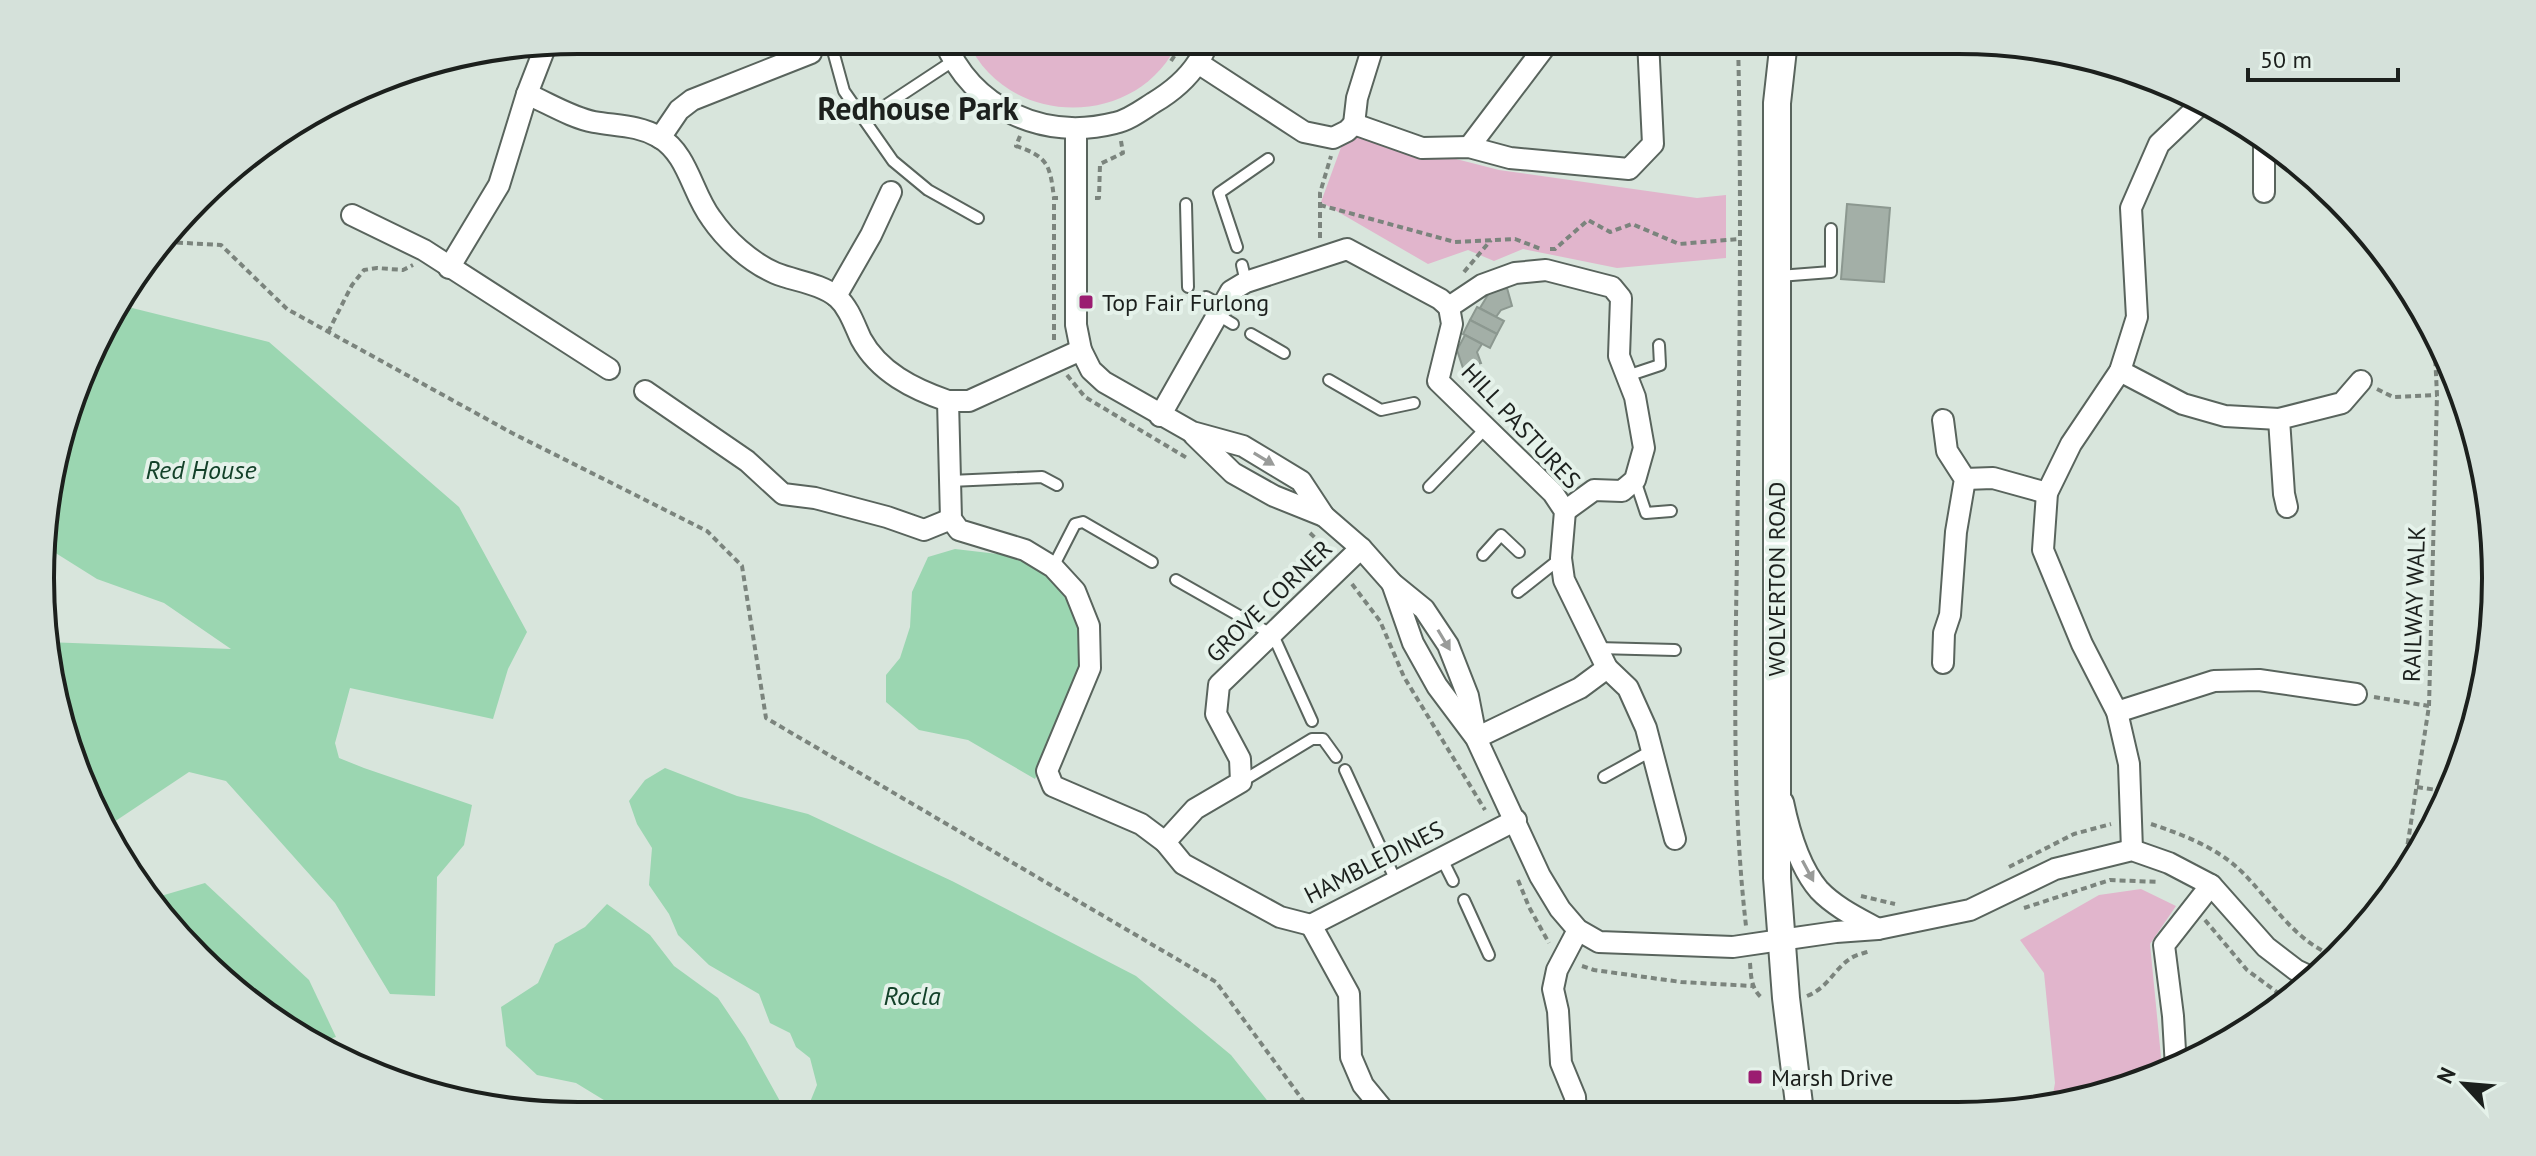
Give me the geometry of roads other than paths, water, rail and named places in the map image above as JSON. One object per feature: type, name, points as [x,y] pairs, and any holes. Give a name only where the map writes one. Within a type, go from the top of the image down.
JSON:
[{"type":"street","points":[[660,138],[679,110],[692,100],[808,54]]},
{"type":"street","points":[[950,54],[983,97],[1026,121],[1076,130],[1118,122],[1170,93],[1198,63],[1202,54]]},
{"type":"street","points":[[1198,63],[1304,132],[1333,138],[1354,124],[1357,98],[1371,54]]},
{"type":"street","points":[[1469,147],[1539,54]]},
{"type":"street","points":[[1354,124],[1422,148],[1469,147],[1510,158],[1629,169],[1653,144],[1649,54]]},
{"type":"street","name":"WOLVERTON ROAD","points":[[1783,54],[1777,103],[1776,771],[1778,891],[1799,1102]]},
{"type":"street","points":[[449,268],[499,185],[542,55]]},
{"type":"street","points":[[527,94],[592,122],[628,125],[660,138],[677,154],[710,217],[739,249],[774,272],[836,296],[851,314],[863,341],[884,368],[915,389],[948,401],[969,401],[1081,350]]},
{"type":"street","points":[[2132,850],[2129,764],[2117,712],[2082,644],[2043,550],[2047,493],[2071,444],[2120,371],[2137,317],[2131,208],[2159,144],[2194,110]]},
{"type":"street","points":[[1076,130],[1076,325],[1081,350],[1091,370],[1104,382],[1160,416],[1192,432],[1243,446],[1301,481],[1324,516],[1361,548],[1392,583],[1424,609],[1448,645],[1468,696],[1476,738]]},
{"type":"street","points":[[2264,153],[2264,192]]},
{"type":"street","points":[[836,296],[871,235],[891,192]]},
{"type":"street","points":[[352,215],[424,250],[609,369]]},
{"type":"street","points":[[1160,416],[1244,273],[1319,258],[1347,249],[1440,299],[1449,307],[1482,285],[1515,273],[1546,270],[1612,287],[1621,298],[1619,356],[1635,397],[1644,448],[1635,480],[1622,491],[1594,490],[1565,511]]},
{"type":"street","name":"HILL PASTURES","points":[[1449,307],[1452,324],[1432,386],[1486,428],[1553,493],[1565,511],[1561,558],[1564,580],[1607,668],[1628,688],[1646,728],[1675,839]]},
{"type":"street","points":[[2120,371],[2183,404],[2225,416],[2279,419],[2342,403],[2361,381]]},
{"type":"street","points":[[645,391],[747,461],[783,494],[815,498],[924,530],[955,525],[950,481],[948,401]]},
{"type":"street","points":[[2279,419],[2287,507]]},
{"type":"street","points":[[1943,420],[1947,451],[1965,479],[1956,532],[1943,663]]},
{"type":"street","points":[[1965,479],[1993,478],[2047,493]]},
{"type":"street","name":"HAMBLEDINES","points":[[955,525],[1025,550],[1053,567],[1075,591],[1089,626],[1090,668],[1047,771],[1053,786],[1141,824],[1165,842],[1183,864],[1280,917],[1311,925],[1516,820]]},
{"type":"street","name":"GROVE CORNER","points":[[1241,782],[1240,759],[1216,714],[1219,685],[1361,548]]},
{"type":"street","points":[[1392,583],[1419,654],[1437,686],[1476,738],[1540,876],[1560,909],[1578,930],[1599,942],[1733,947],[1782,940],[1879,938],[1970,910],[2055,869],[2132,850],[2169,863],[2211,885],[2266,947],[2302,973]]},
{"type":"street","points":[[1476,738],[1580,688],[1607,668]]},
{"type":"street","points":[[2117,712],[2214,681],[2259,680],[2356,694]]},
{"type":"street","points":[[1776,771],[1793,840],[1818,889],[1879,938]]},
{"type":"street","points":[[1165,842],[1195,809],[1241,782]]},
{"type":"street","points":[[2175,1055],[2164,945],[2211,885]]},
{"type":"street","points":[[1311,925],[1349,994],[1351,1057],[1363,1085],[1377,1102]]},
{"type":"street","points":[[1575,1102],[1561,1063],[1558,1011],[1553,989],[1557,970],[1578,930]]},
{"type":"lane","points":[[834,54],[844,91],[893,161],[928,190],[978,218]]},
{"type":"lane","points":[[865,119],[953,61]]},
{"type":"lane","points":[[1237,247],[1219,193],[1268,159]]},
{"type":"lane","points":[[1186,204],[1188,287]]},
{"type":"lane","points":[[1777,276],[1831,272],[1831,229]]},
{"type":"lane","points":[[1251,334],[1284,353]]},
{"type":"lane","points":[[1627,376],[1660,365],[1659,345]]},
{"type":"lane","points":[[1329,380],[1381,410],[1414,403]]},
{"type":"lane","points":[[1429,487],[1486,428]]},
{"type":"lane","points":[[950,481],[1042,477],[1057,485]]},
{"type":"lane","points":[[1635,480],[1646,513],[1671,511]]},
{"type":"lane","points":[[1053,567],[1075,524],[1083,522],[1152,562]]},
{"type":"lane","points":[[1483,555],[1501,535],[1519,552]]},
{"type":"lane","points":[[1518,592],[1537,570],[1561,558]]},
{"type":"lane","points":[[1176,580],[1273,635],[1312,721]]},
{"type":"lane","points":[[1597,648],[1675,650]]},
{"type":"lane","points":[[1241,782],[1312,739],[1323,739],[1336,757]]},
{"type":"lane","points":[[1604,777],[1651,751]]},
{"type":"lane","points":[[1345,770],[1396,881]]},
{"type":"lane","points":[[1441,857],[1453,881]]},
{"type":"lane","points":[[1464,900],[1489,955]]},
{"type":"water","name":"Red House","points":[[129,307],[269,342],[459,507],[527,632],[508,669],[493,719],[350,688],[335,743],[339,758],[472,805],[464,845],[437,877],[435,996],[390,994],[335,903],[226,781],[189,772],[114,822],[82,746],[64,680],[58,642],[231,649],[164,603],[97,579],[55,552],[58,510],[82,410],[108,346]]},
{"type":"water","points":[[955,549],[1015,556],[1063,583],[1082,624],[1078,690],[1035,779],[968,740],[919,730],[886,702],[886,675],[900,658],[910,627],[912,592],[928,557]]},
{"type":"water","name":"Rocla","points":[[665,768],[737,796],[808,814],[952,881],[1136,976],[1231,1055],[1268,1102],[810,1102],[817,1085],[810,1058],[796,1047],[790,1033],[770,1023],[759,994],[709,965],[678,935],[669,914],[649,885],[652,848],[637,824],[629,801],[645,780]]},
{"type":"water","points":[[205,883],[309,980],[336,1037],[329,1039],[316,1032],[259,994],[207,949],[161,896]]},
{"type":"water","name":"Rocla","points":[[607,904],[650,935],[674,966],[718,998],[745,1038],[780,1102],[607,1102],[576,1083],[537,1075],[506,1046],[501,1007],[538,983],[555,944],[585,927]]},
{"type":"place","name":"Top Fair Furlong","points":[[1086,302]]},
{"type":"place","name":"Marsh Drive","points":[[1755,1077]]},
{"type":"district","name":"Redhouse Park","points":[[918,108]]}]
